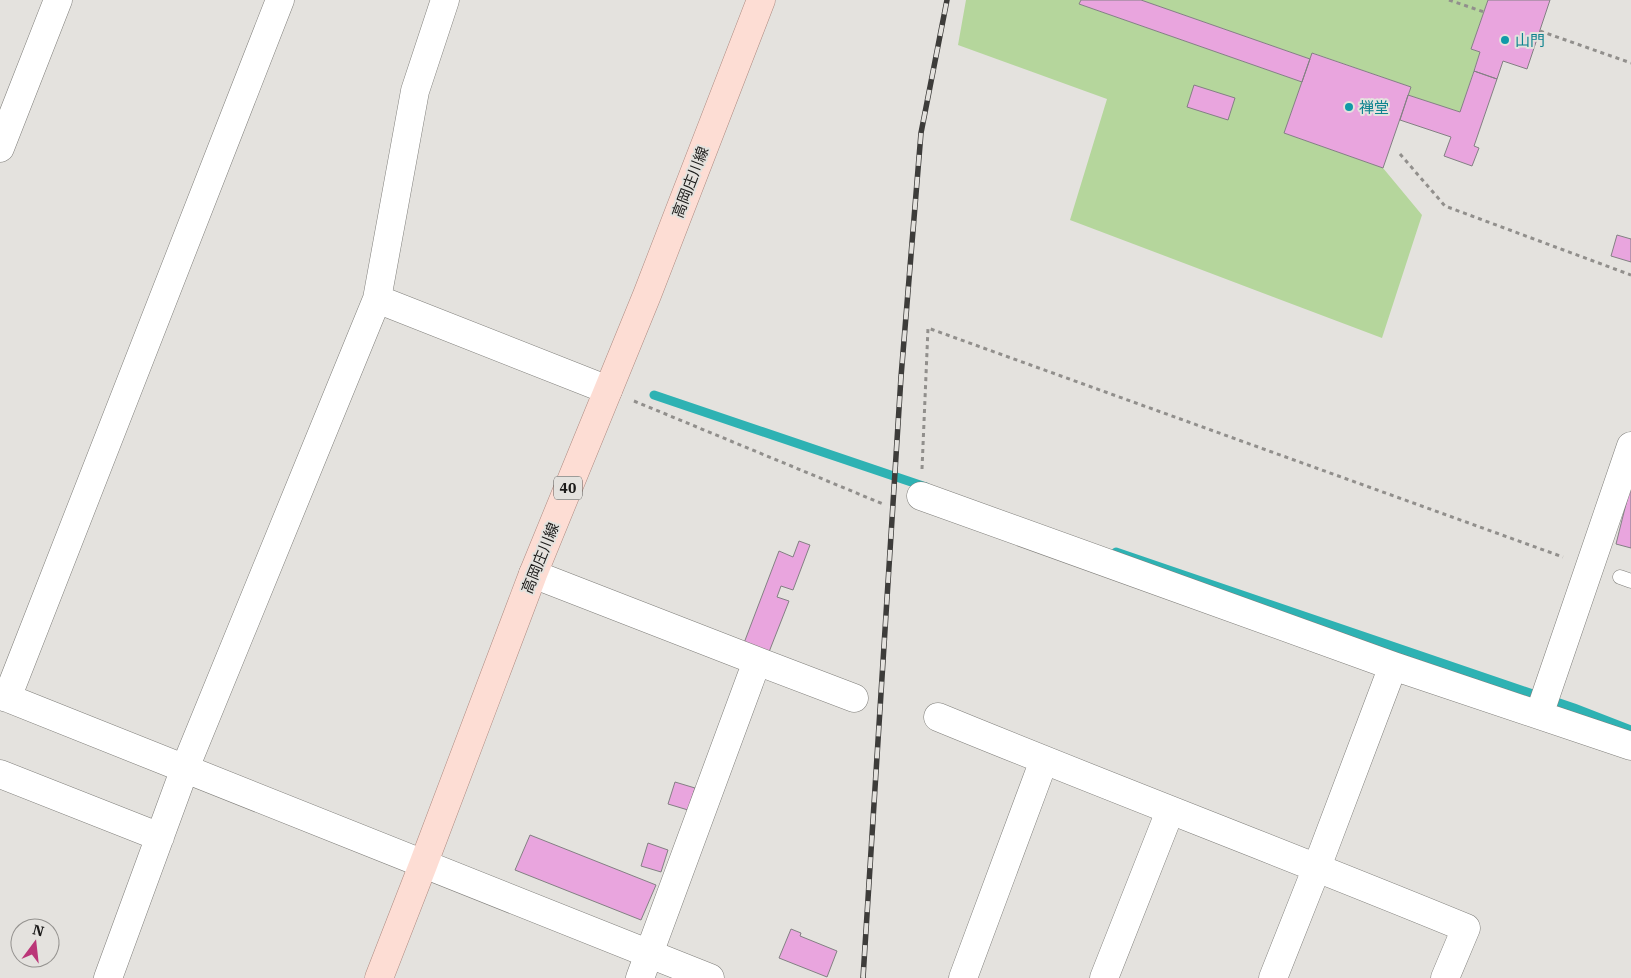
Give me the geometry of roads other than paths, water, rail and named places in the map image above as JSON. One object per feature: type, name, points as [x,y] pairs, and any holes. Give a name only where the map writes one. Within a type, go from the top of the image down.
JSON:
[{"type":"main road","name":"高岡庄川線","points":[[379,978],[424,865],[533,574],[608,390],[760,0]]},
{"type":"street","points":[[0,148],[58,0]]},
{"type":"street","points":[[280,0],[4,696],[424,865],[644,966],[710,978]]},
{"type":"street","points":[[108,978],[185,768],[377,299],[415,91],[445,0]]},
{"type":"street","points":[[377,299],[608,390]]},
{"type":"street","points":[[1539,715],[1631,446]]},
{"type":"street","points":[[922,496],[1393,666],[1631,746]]},
{"type":"street","points":[[533,574],[854,698]]},
{"type":"street","points":[[644,966],[757,661]]},
{"type":"street","points":[[1272,978],[1317,867],[1393,666]]},
{"type":"street","points":[[938,717],[1466,928],[1445,978]]},
{"type":"street","points":[[963,978],[1044,760]]},
{"type":"street","points":[[0,774],[160,837]]},
{"type":"street","points":[[1104,978],[1170,811]]},
{"type":"waterway","points":[[654,395],[926,487]]},
{"type":"waterway","points":[[1116,552],[1574,708],[1631,730]]},
{"type":"railway","points":[[863,978],[901,377],[921,133],[947,0]]},
{"type":"place","name":"山門","points":[[1505,40]]},
{"type":"place","name":"禅堂","points":[[1349,107]]}]
